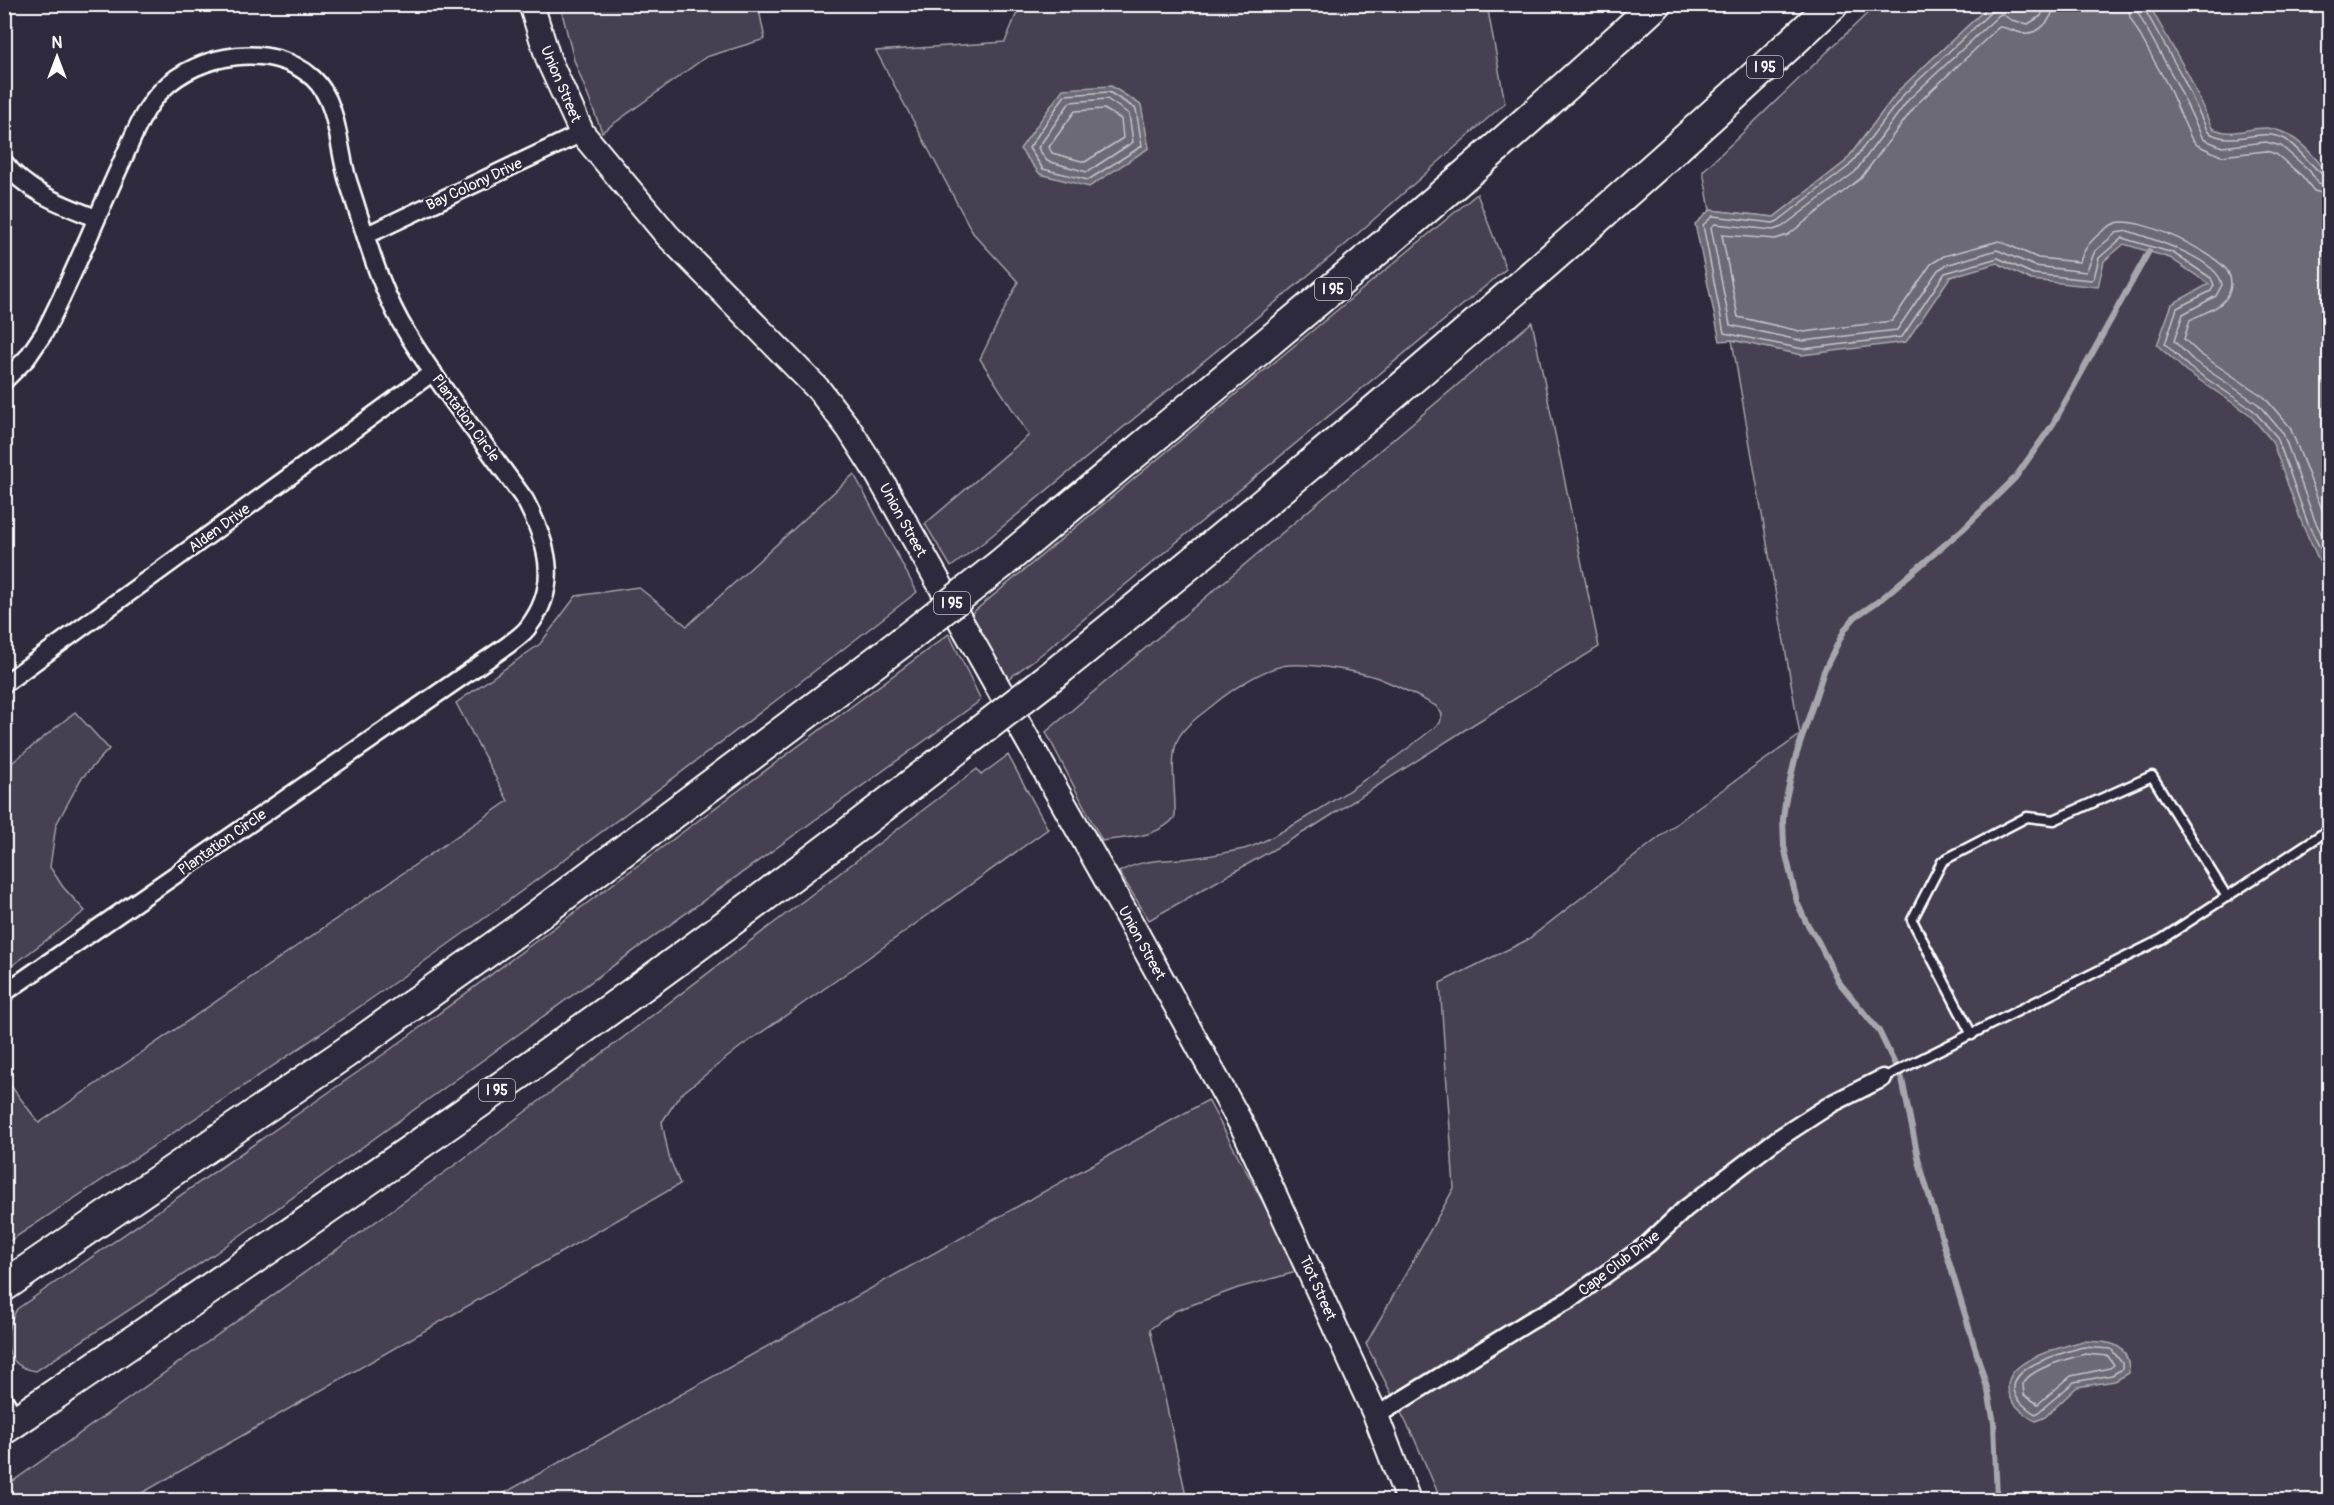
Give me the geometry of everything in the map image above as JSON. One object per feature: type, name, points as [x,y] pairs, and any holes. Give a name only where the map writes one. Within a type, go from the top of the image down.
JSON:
[{"type":"highway","name":"I 95","points":[[4,1286],[345,1053],[519,929],[902,642],[1001,564],[1316,303],[1496,148],[1656,4]]},
{"type":"highway","name":"I 95","points":[[12,1424],[387,1168],[563,1044],[786,880],[1054,674],[1443,353],[1697,129],[1833,4]]},
{"type":"highway","points":[[4,1272],[73,1239]]},
{"type":"main road","name":"Union Street","points":[[531,4],[549,61],[582,133],[668,235],[819,390],[858,442],[1218,1081]]},
{"type":"main road","name":"Tiot Street","points":[[1218,1081],[1253,1147],[1376,1416],[1408,1500]]},
{"type":"street","name":"Plantation Circle","points":[[4,381],[27,358],[44,333],[140,124],[163,89],[191,70],[225,57],[243,54],[270,57],[298,66],[315,79],[329,101],[343,165],[391,302],[407,334],[525,500],[540,528],[549,583],[541,607],[528,628],[508,645],[4,993]]},
{"type":"street","name":"Bay Colony Drive","points":[[367,235],[582,133]]},
{"type":"street","points":[[4,162],[28,184],[52,200],[96,218]]},
{"type":"street","name":"Alden Drive","points":[[4,684],[433,372]]},
{"type":"street","name":"Cape Club Drive","points":[[1376,1416],[1530,1321],[1569,1300],[1648,1245],[1685,1209],[1776,1140],[1833,1103],[1883,1078]]},
{"type":"lane","points":[[1972,1035],[1912,920],[1942,862],[1946,859],[2027,817],[2054,820],[2152,776],[2227,897]]},
{"type":"lane","points":[[1883,1078],[2162,939],[2330,830]]},
{"type":"lane","points":[[4,1392],[12,1424]]},
{"type":"shaded area","points":[[560,5],[758,5],[765,39],[706,57],[602,132],[574,60]]},
{"type":"shaded area","points":[[1020,5],[1487,5],[1505,103],[1345,245],[951,567],[925,524],[1029,435],[980,359],[1018,282],[973,233],[876,51],[1005,42]]},
{"type":"shaded area","points":[[1876,5],[1990,5],[1899,90],[1845,162],[1774,217],[1710,210],[1703,171]]},
{"type":"shaded area","points":[[1994,5],[2329,5],[2329,1500],[1441,1500],[1414,1438],[1366,1344],[1454,1188],[1440,983],[1527,940],[1698,807],[1800,735],[1732,340],[1802,355]]},
{"type":"shaded area","points":[[1477,194],[1506,269],[1043,653],[1008,679],[971,614]]},
{"type":"shaded area","points":[[1532,322],[1599,647],[1313,827],[1149,920],[1119,872],[1142,863],[1196,858],[1244,849],[1265,841],[1371,776],[1440,723],[1442,714],[1436,706],[1410,692],[1364,674],[1298,665],[1270,670],[1229,693],[1186,727],[1178,738],[1173,760],[1175,817],[1168,824],[1151,833],[1102,841],[1046,732]]},
{"type":"shaded area","points":[[854,474],[917,592],[696,762],[414,969],[181,1128],[5,1244],[5,1078],[39,1123],[508,801],[456,703],[540,644],[576,596],[638,587],[687,626]]},
{"type":"shaded area","points":[[949,634],[981,700],[213,1255],[36,1371],[16,1363],[11,1356],[7,1338],[17,1309],[391,1049]]},
{"type":"shaded area","points":[[75,712],[109,749],[81,779],[56,825],[50,867],[63,887],[85,911],[5,971],[5,773],[13,762]]},
{"type":"shaded area","points":[[1008,755],[1048,829],[739,1048],[680,1095],[662,1122],[669,1157],[680,1184],[130,1500],[5,1500],[5,1487],[459,1162],[977,769],[981,775]]},
{"type":"shaded area","points":[[1208,1100],[1300,1271],[1238,1288],[1175,1311],[1150,1329],[1187,1500],[492,1500]]},
{"type":"water","points":[[2035,4],[2149,5],[2189,76],[2212,128],[2226,132],[2260,128],[2277,130],[2303,146],[2329,176],[2329,582],[2303,526],[2272,441],[2249,414],[2186,371],[2157,345],[2172,304],[2209,284],[2170,258],[2124,244],[2104,261],[2098,287],[2031,280],[1997,263],[1950,277],[1906,342],[1802,355],[1732,340],[1720,341],[1695,224],[1710,210],[1774,217],[1845,162],[1899,90],[1990,5],[2005,5],[2026,11]]},
{"type":"water","points":[[1111,86],[1141,105],[1149,148],[1089,187],[1040,174],[1020,149],[1063,89]]},
{"type":"water","points":[[2083,1341],[2116,1345],[2125,1355],[2129,1373],[2115,1381],[2077,1387],[2045,1417],[2036,1421],[2025,1414],[2010,1396],[2008,1384],[2012,1374],[2033,1358]]},
{"type":"waterway","points":[[1997,1500],[1994,1423],[1988,1391],[1919,1162],[1902,1079],[1879,1031],[1838,981],[1806,922],[1797,902],[1784,846],[1783,819],[1795,759],[1824,671],[1845,629],[1855,617],[1880,600],[1963,529],[2015,478],[2053,424],[2149,251]]}]
